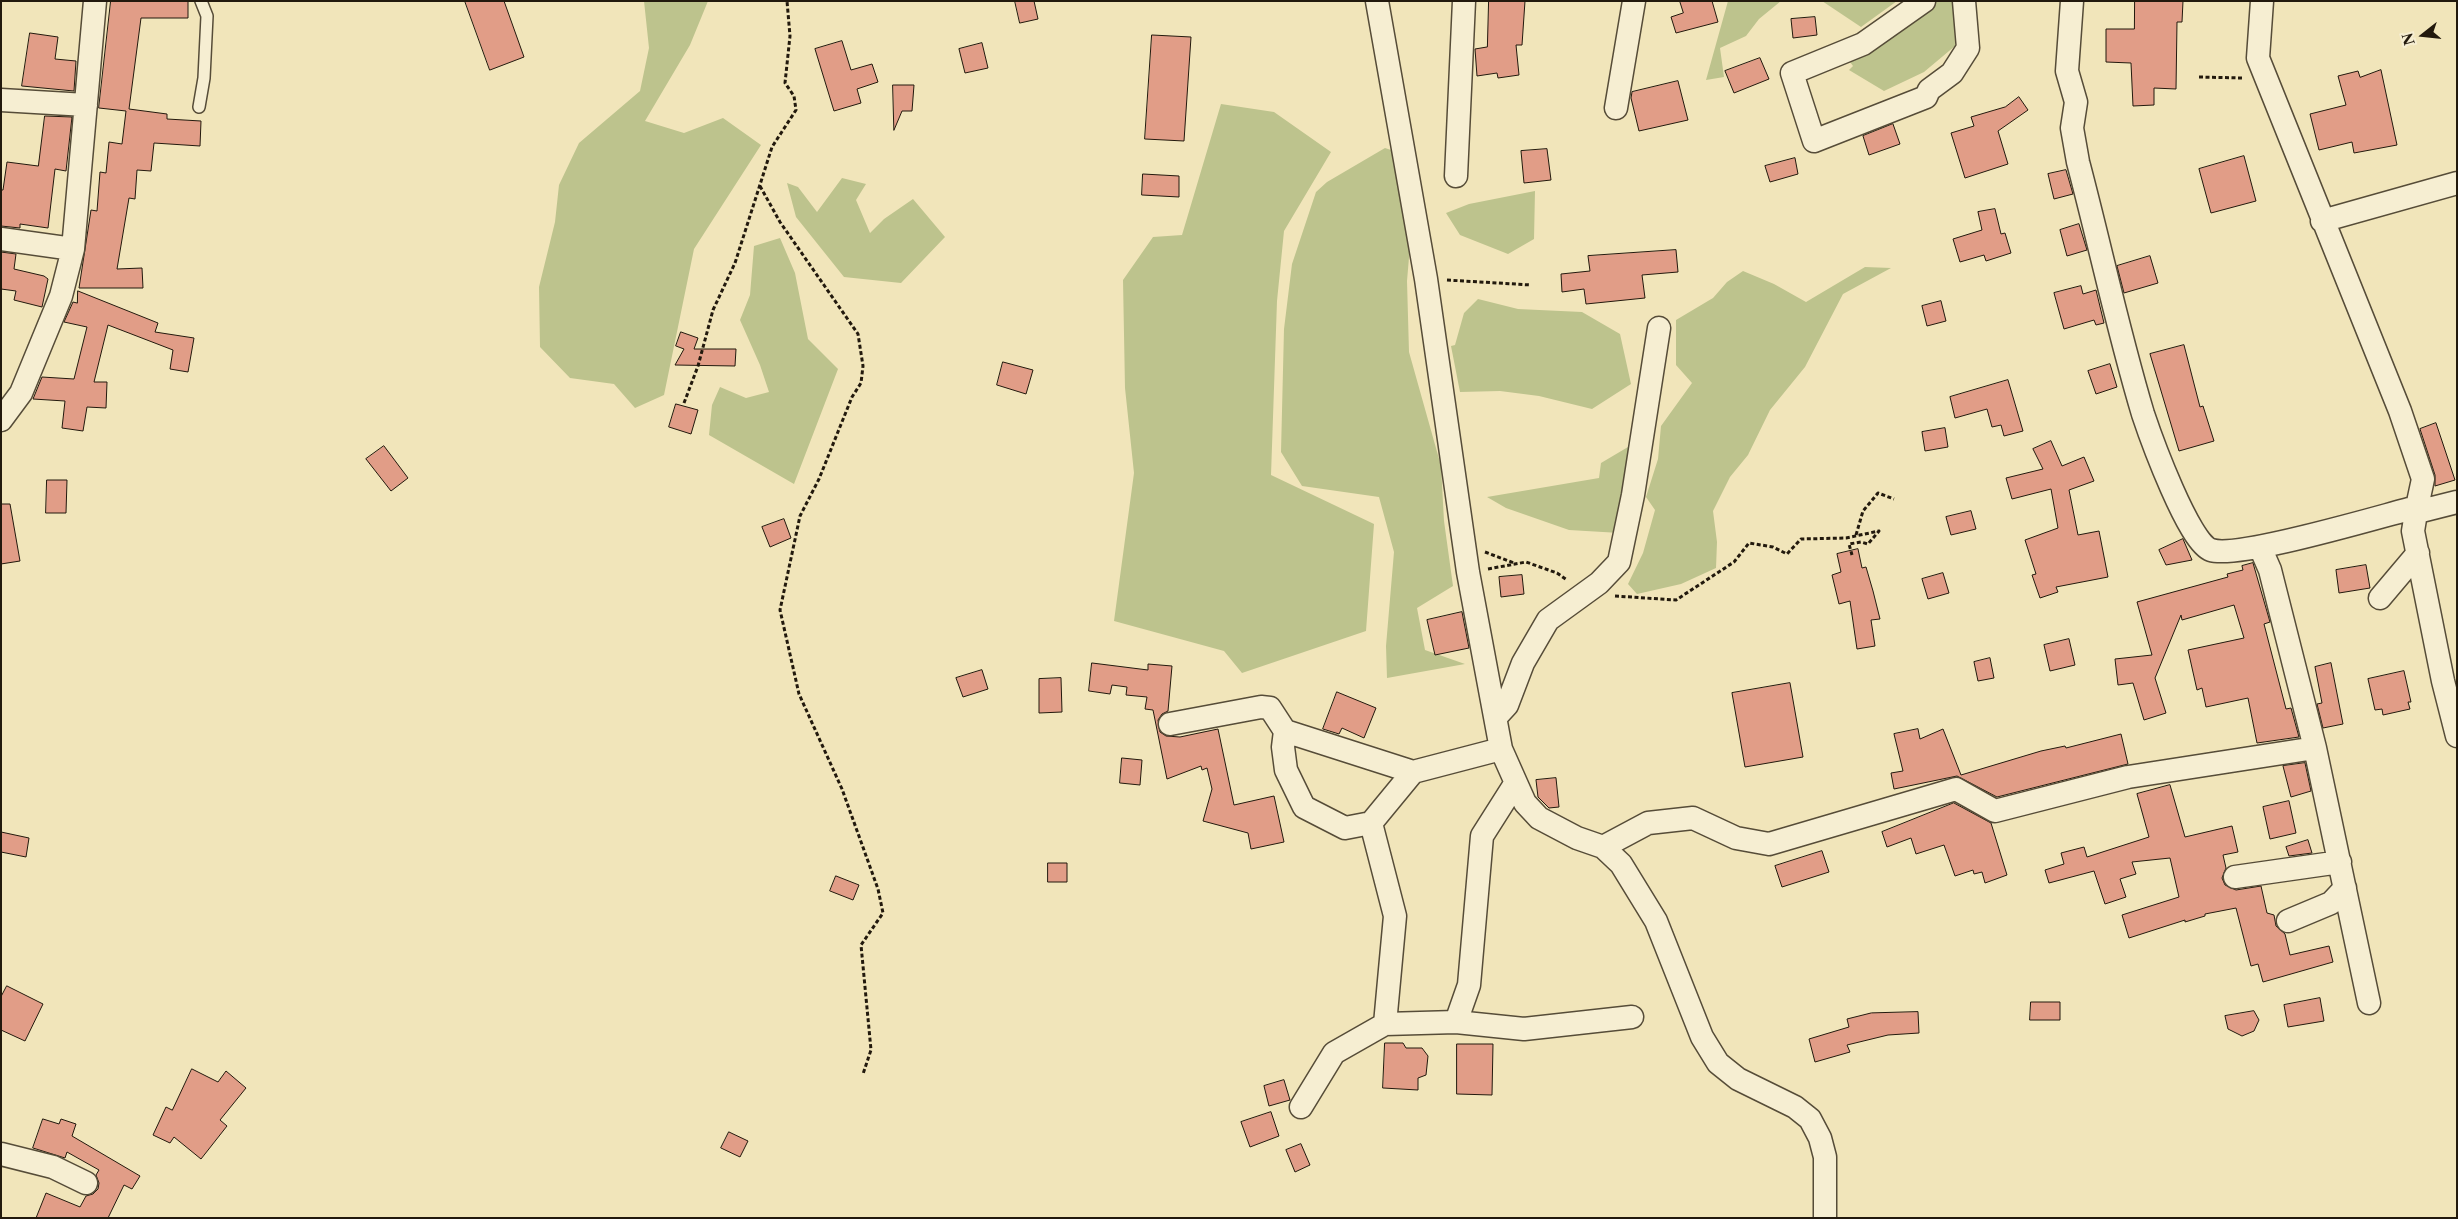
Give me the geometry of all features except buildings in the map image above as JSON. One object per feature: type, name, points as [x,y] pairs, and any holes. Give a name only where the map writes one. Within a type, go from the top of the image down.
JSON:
[{"type":"street","points":[[1,420],[22,393],[61,296],[73,249],[95,1]]},
{"type":"street","points":[[1377,1],[1426,279],[1468,572],[1501,749],[1525,803],[1539,818],[1578,838],[1603,847],[1620,864],[1656,921],[1702,1037],[1718,1062],[1738,1079],[1795,1107],[1810,1120],[1820,1138],[1825,1157],[1825,1218]]},
{"type":"street","points":[[1456,176],[1464,1]]},
{"type":"street","points":[[1616,108],[1634,1]]},
{"type":"street","points":[[1924,1],[1863,44],[1792,73],[1814,141],[1926,97],[1929,90],[1952,73],[1968,48],[1964,1]]},
{"type":"street","points":[[2072,1],[2067,71],[2076,102],[2072,128],[2078,162],[2144,415],[2185,518],[2200,543],[2211,550],[2228,551],[2260,546],[2417,507]]},
{"type":"street","points":[[2262,1],[2258,58],[2400,411],[2423,479],[2414,532],[2443,680],[2457,736]]},
{"type":"street","points":[[1,100],[86,105]]},
{"type":"street","points":[[2322,221],[2457,183]]},
{"type":"street","points":[[1,239],[73,249]]},
{"type":"street","points":[[1496,718],[1507,705],[1524,663],[1548,620],[1590,590],[1619,562],[1633,495],[1659,328]]},
{"type":"street","points":[[2417,507],[2421,511],[2457,502]]},
{"type":"street","points":[[2260,546],[2270,570],[2315,748],[2369,1003]]},
{"type":"street","points":[[2380,598],[2418,553]]},
{"type":"street","points":[[1170,724],[1261,707],[1270,708],[1285,731],[1413,772],[1501,749]]},
{"type":"street","points":[[1285,731],[1283,747],[1286,770],[1304,807],[1345,828],[1371,823],[1413,772]]},
{"type":"street","points":[[1603,847],[1648,823],[1693,818],[1736,838],[1769,844],[1956,789],[1995,811],[2128,777],[2315,748]]},
{"type":"street","points":[[1456,1022],[1469,985],[1482,836],[1515,784]]},
{"type":"street","points":[[1371,823],[1395,916],[1385,1024]]},
{"type":"street","points":[[2235,876],[2340,862]]},
{"type":"street","points":[[2288,921],[2331,903],[2345,888]]},
{"type":"street","points":[[1302,1107],[1334,1053],[1385,1024],[1456,1022],[1524,1029],[1632,1017]]},
{"type":"street","points":[[1,1154],[46,1165],[86,1183]]},
{"type":"lane","points":[[199,107],[204,78],[207,16],[201,1]]},
{"type":"path","points":[[684,403],[698,366],[713,310],[735,263],[772,147],[796,110],[794,96],[784,83],[790,36],[787,1]]},
{"type":"path","points":[[2199,77],[2266,78]]},
{"type":"path","points":[[760,186],[780,222],[858,334],[863,366],[861,383],[852,397],[819,479],[800,516],[780,610],[799,694],[842,788],[878,888],[883,913],[860,945],[871,1050],[863,1074]]},
{"type":"path","points":[[1426,279],[1531,285]]},
{"type":"path","points":[[1856,535],[1863,511],[1878,493],[1894,499]]},
{"type":"path","points":[[1468,572],[1526,562],[1549,570],[1590,590],[1624,597],[1676,600],[1734,562],[1749,543],[1773,547],[1787,554],[1801,539],[1846,538],[1879,531],[1868,544],[1861,542],[1849,544],[1852,555]]},
{"type":"path","points":[[1483,551],[1516,564]]},
{"type":"green space","points":[[644,1],[708,1],[690,45],[645,121],[684,133],[723,118],[761,145],[694,249],[664,395],[635,408],[614,384],[570,378],[540,347],[539,287],[555,222],[559,185],[579,143],[640,91],[649,48]]},
{"type":"green space","points":[[1728,1],[1781,1],[1759,19],[1746,36],[1720,48],[1724,77],[1706,80]]},
{"type":"green space","points":[[1822,1],[1897,1],[1861,27]]},
{"type":"green space","points":[[1935,1],[1954,1],[1955,46],[1924,72],[1884,91],[1849,70],[1853,66],[1847,58]]},
{"type":"green space","points":[[1221,104],[1274,112],[1331,152],[1284,231],[1277,301],[1271,475],[1374,524],[1366,631],[1242,673],[1224,651],[1114,621],[1134,473],[1125,388],[1123,280],[1153,237],[1182,235]]},
{"type":"green space","points":[[1385,148],[1403,154],[1411,234],[1407,281],[1409,352],[1441,466],[1444,521],[1453,586],[1417,608],[1425,650],[1465,664],[1387,678],[1386,646],[1394,552],[1379,497],[1302,486],[1281,452],[1284,329],[1292,264],[1316,192],[1327,182]]},
{"type":"green space","points":[[842,178],[866,184],[856,200],[870,233],[884,219],[913,199],[945,237],[901,283],[844,277],[796,217],[787,183],[798,187],[817,212]]},
{"type":"green space","points":[[1535,191],[1534,239],[1508,254],[1460,235],[1446,213],[1469,204]]},
{"type":"green space","points":[[780,238],[795,273],[808,339],[838,369],[794,484],[709,435],[712,405],[720,387],[746,398],[769,392],[760,365],[740,320],[750,295],[754,246]]},
{"type":"green space","points":[[1865,267],[1891,268],[1843,294],[1805,367],[1770,410],[1748,455],[1730,477],[1713,511],[1717,542],[1716,568],[1681,584],[1637,594],[1628,584],[1643,553],[1655,510],[1646,497],[1658,459],[1661,426],[1692,383],[1676,365],[1676,320],[1713,298],[1727,282],[1743,271],[1774,284],[1806,302]]},
{"type":"green space","points":[[1478,299],[1518,309],[1582,312],[1620,334],[1631,384],[1592,409],[1539,396],[1500,391],[1460,392],[1451,346],[1455,345],[1464,313]]},
{"type":"green space","points":[[1628,447],[1634,491],[1620,533],[1569,530],[1506,508],[1487,497],[1599,478],[1601,463]]}]
